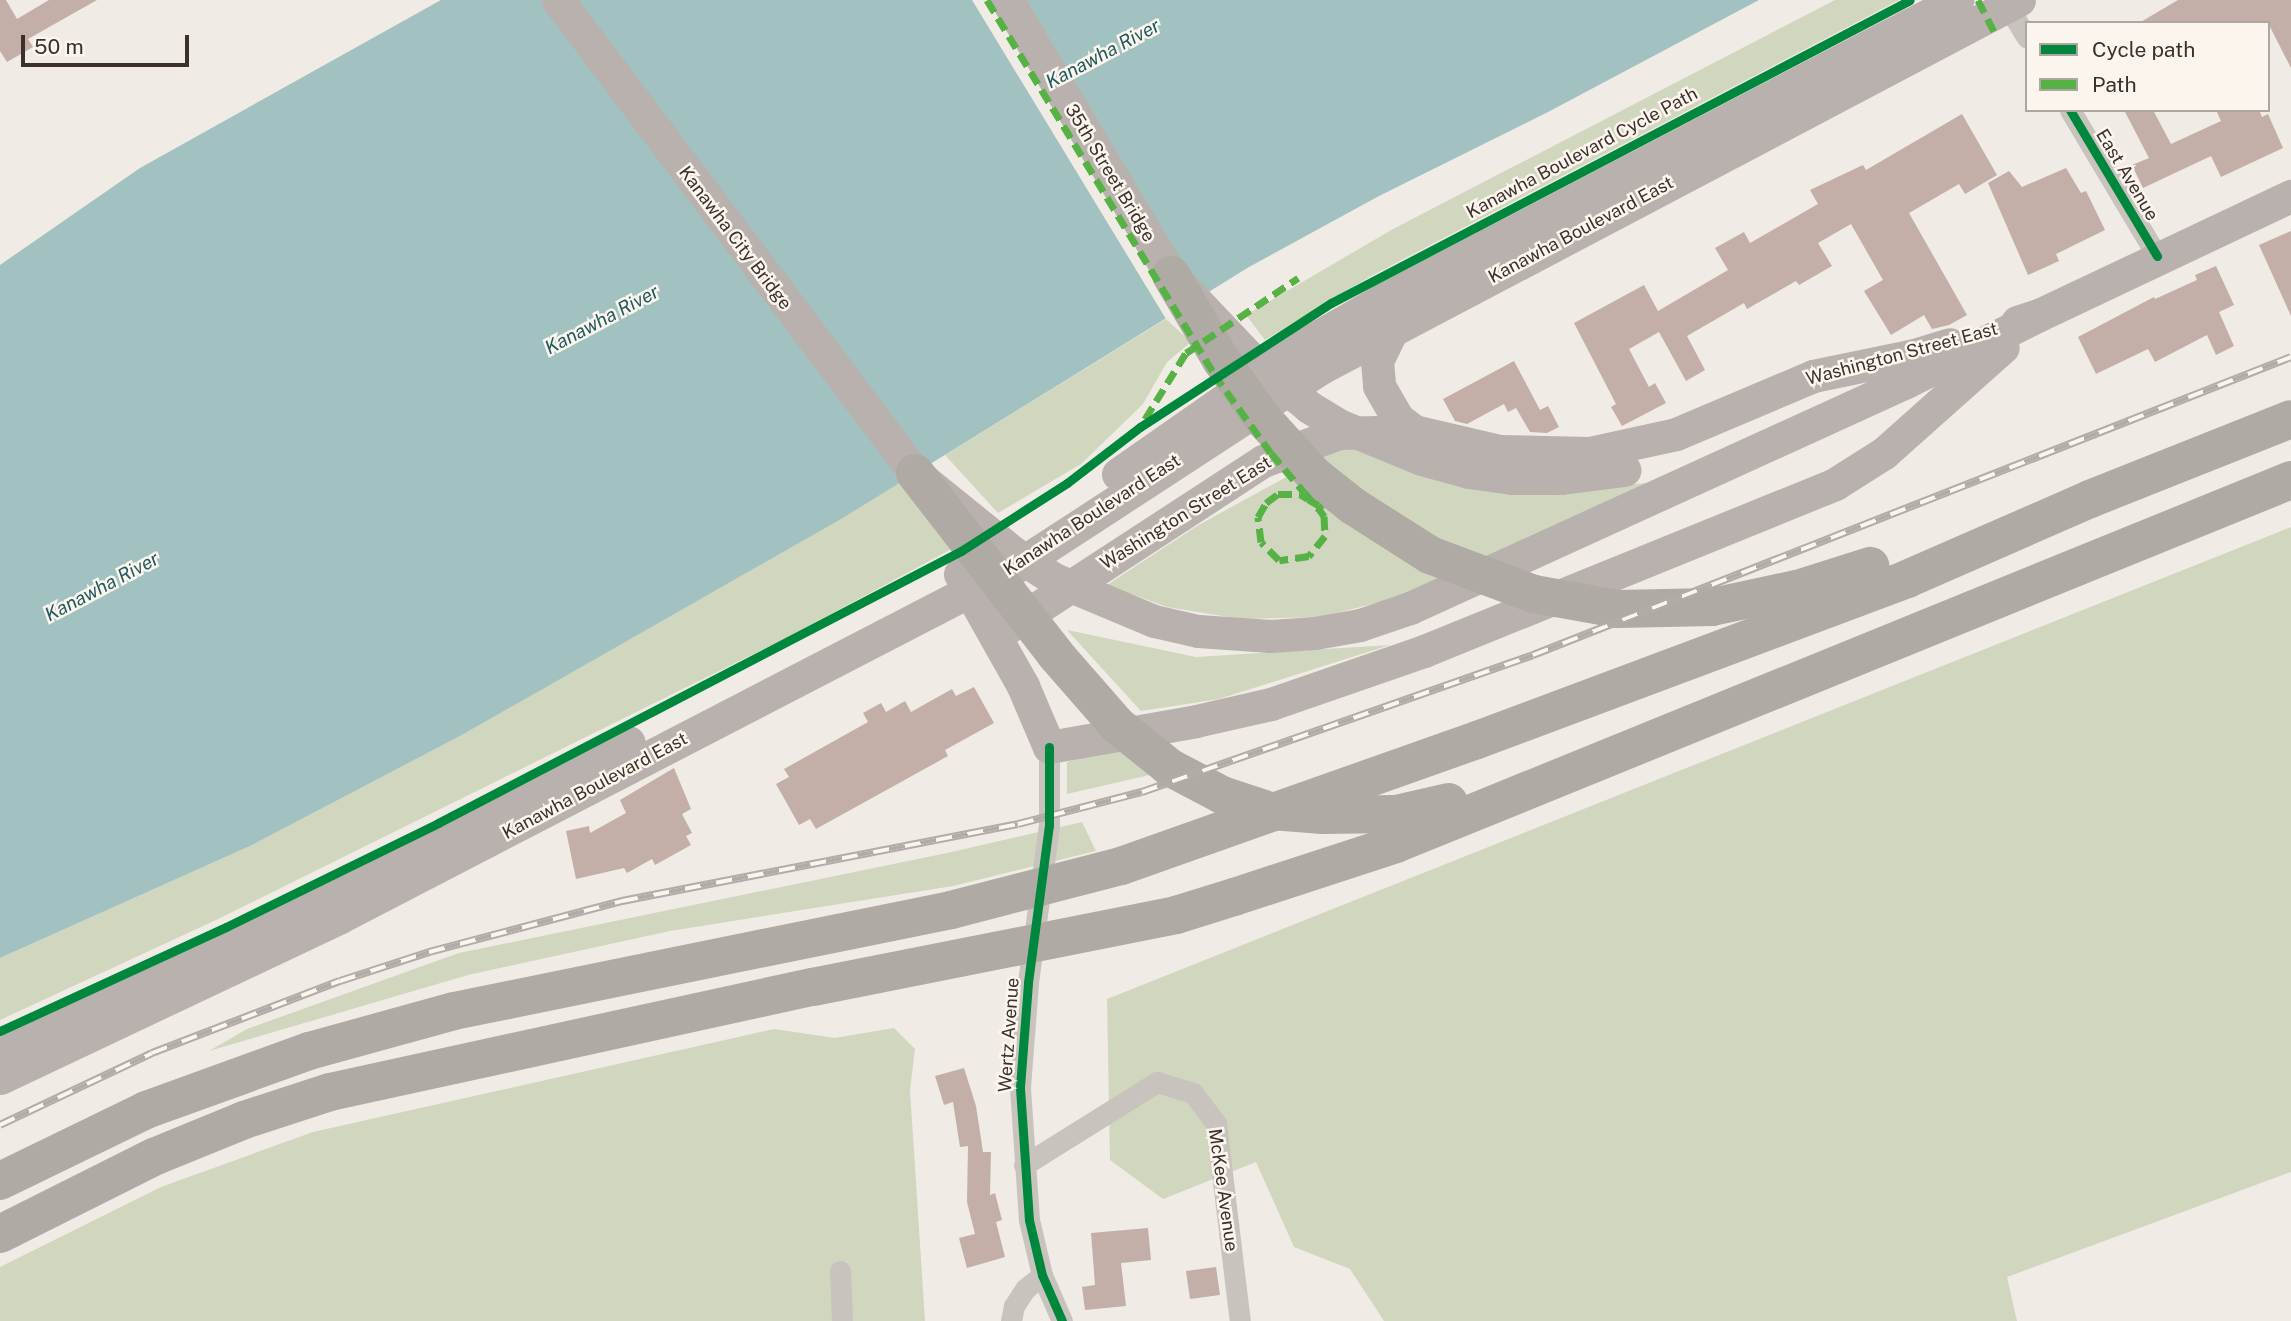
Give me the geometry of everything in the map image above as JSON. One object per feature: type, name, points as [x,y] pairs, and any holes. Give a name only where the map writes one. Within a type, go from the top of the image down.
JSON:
[{"type":"highway","points":[[1171,275],[1221,360],[1250,400],[1314,474],[1353,506],[1430,555],[1534,594],[1617,609],[1712,607],[1797,589],[2090,499]]},
{"type":"highway","points":[[0,1181],[146,1110],[309,1051],[454,1011],[951,910],[1121,866],[1477,740],[1907,579],[2090,499],[2291,419]]},
{"type":"highway","points":[[915,473],[1056,655],[1116,725],[1169,767],[1222,795],[1270,811],[1323,815],[1396,814],[1607,758]]},
{"type":"highway","points":[[0,1234],[156,1156],[244,1120],[330,1092],[813,987],[1176,915],[1396,844],[2291,480]]},
{"type":"main road","name":"Kanawha City Bridge","points":[[558,0],[915,473],[1015,554],[1054,579],[1154,621],[1198,631],[1270,636],[1315,633],[1360,625],[1410,608],[1906,382],[2039,315]]},
{"type":"main road","name":"35th Street Bridge","points":[[1007,0],[1171,275],[1249,357],[1309,407],[1341,426],[1422,459],[1469,472],[1512,478],[1560,478],[1648,465],[1689,452],[1914,355]]},
{"type":"main road","name":"Kanawha Boulevard East","points":[[0,1078],[340,917],[964,582],[1314,338],[1490,242],[1957,0]]},
{"type":"main road","name":"Kanawha Boulevard East","points":[[0,1051],[364,877],[964,582],[1014,568],[1321,368],[2010,2]]},
{"type":"main road","name":"Washington Street East","points":[[996,635],[1263,461],[1339,433],[1414,431],[1499,451],[1589,453],[1676,434],[1813,376],[1914,355],[2039,315],[2291,196]]},
{"type":"main road","name":"Washington Street East","points":[[1049,747],[1196,721],[1271,704],[1424,651],[1835,484],[1884,453],[2039,315]]},
{"type":"main road","points":[[1393,328],[1377,361],[1379,386],[1398,419],[1414,431]]},
{"type":"main road","name":"Wertz Avenue","points":[[964,582],[996,635],[1034,708],[1049,747]]},
{"type":"street","points":[[2010,2],[2025,34]]},
{"type":"street","name":"East Avenue","points":[[2071,112],[2157,257]]},
{"type":"street","name":"Wertz Avenue","points":[[1049,747],[1049,825],[1028,983],[1020,1088],[1029,1220],[1042,1275],[1062,1321]]},
{"type":"street","name":"McKee Avenue","points":[[1024,1165],[1157,1082],[1193,1093],[1216,1124],[1240,1321]]},
{"type":"street","points":[[840,1271],[842,1321]]},
{"type":"street","points":[[1011,1321],[1014,1306],[1025,1289],[1042,1275]]},
{"type":"green space","points":[[1835,0],[1899,0],[1371,276],[1265,340],[1246,315],[1393,229]]},
{"type":"green space","points":[[1166,319],[1191,342],[1167,362],[1143,404],[1081,464],[998,513],[945,455]]},
{"type":"green space","points":[[1350,442],[1522,494],[1669,481],[1439,587],[1321,617],[1241,619],[1167,607],[1107,585],[1197,526]]},
{"type":"green space","points":[[900,482],[957,546],[788,637],[216,920],[0,1020],[0,958],[250,846],[460,736]]},
{"type":"green space","points":[[2291,527],[2291,1172],[2007,1277],[2017,1321],[1384,1321],[1350,1269],[1294,1247],[1256,1162],[1163,1199],[1110,1160],[1107,999]]},
{"type":"green space","points":[[1067,630],[1196,657],[1390,645],[1219,699],[1141,711]]},
{"type":"green space","points":[[1128,744],[1158,773],[1067,794],[1067,762]]},
{"type":"green space","points":[[1082,822],[1096,851],[953,886],[670,931],[468,975],[209,1051],[247,1029],[459,953],[947,853]]},
{"type":"green space","points":[[894,1028],[915,1049],[910,1090],[925,1321],[0,1321],[0,1267],[161,1187],[313,1132],[774,1029],[835,1038]]},
{"type":"water","name":"Kanawha River","points":[[441,0],[1759,0],[1548,112],[1379,196],[1249,267],[841,519],[460,736],[250,846],[0,958],[0,265],[140,168]]},
{"type":"pier","points":[[972,0],[1021,0],[1179,266],[1208,293],[1166,319]]},
{"type":"building","points":[[0,0],[6,0],[17,19],[49,0],[97,0],[28,39],[33,47],[7,62],[0,51]]},
{"type":"building","points":[[2178,0],[2291,0],[2291,68],[2270,27],[2270,21],[2142,21]]},
{"type":"building","points":[[2125,112],[2154,112],[2171,144],[2221,121],[2217,112],[2260,112],[2262,117],[2268,114],[2283,148],[2221,177],[2211,156],[2143,188],[2132,165],[2149,158]]},
{"type":"building","points":[[1962,114],[1997,175],[1965,194],[1959,184],[1909,213],[1967,315],[1949,325],[1932,329],[1924,315],[1891,335],[1864,291],[1883,280],[1851,224],[1818,243],[1832,266],[1799,285],[1796,281],[1747,309],[1744,303],[1687,336],[1705,370],[1686,381],[1659,332],[1629,349],[1649,387],[1655,383],[1666,403],[1622,426],[1611,407],[1616,404],[1574,323],[1644,285],[1658,311],[1728,270],[1715,248],[1744,232],[1750,243],[1818,204],[1810,190],[1863,165],[1866,170]]},
{"type":"building","points":[[2066,168],[2081,193],[2086,191],[2105,230],[2056,254],[2059,261],[2028,275],[1988,183],[2009,171],[2022,187]]},
{"type":"building","points":[[2291,231],[2291,316],[2259,245]]},
{"type":"building","points":[[2216,266],[2234,305],[2219,312],[2234,346],[2216,355],[2207,335],[2155,362],[2148,349],[2096,374],[2078,337],[2154,297],[2155,299],[2197,280],[2195,275]]},
{"type":"building","points":[[1514,361],[1540,410],[1548,406],[1559,427],[1547,433],[1530,432],[1516,408],[1508,412],[1504,404],[1467,424],[1455,421],[1443,399]]},
{"type":"building","points":[[974,687],[994,723],[945,750],[948,756],[816,829],[810,819],[799,825],[776,784],[789,777],[784,769],[868,722],[863,713],[881,703],[886,712],[905,701],[911,712],[952,689],[956,696]]},
{"type":"building","points":[[674,768],[691,809],[682,814],[692,833],[686,836],[691,845],[655,865],[652,859],[627,873],[624,868],[576,879],[566,831],[589,826],[590,833],[626,813],[620,800]]},
{"type":"building","points":[[964,1068],[976,1106],[983,1152],[991,1152],[990,1195],[995,1193],[1002,1220],[996,1222],[1005,1257],[967,1268],[959,1238],[975,1234],[967,1202],[968,1146],[960,1147],[953,1102],[944,1105],[935,1076]]},
{"type":"building","points":[[1148,1228],[1151,1260],[1121,1263],[1126,1306],[1085,1310],[1082,1287],[1095,1285],[1091,1233]]},
{"type":"building","points":[[1216,1267],[1220,1295],[1190,1299],[1186,1271]]},
{"type":"railway","points":[[0,1125],[152,1053],[340,981],[429,952],[622,901],[1018,824],[1142,792],[1533,655],[2291,357]]},
{"type":"marked path","points":[[987,0],[1214,374],[1271,453],[1304,492],[1319,509],[1324,516],[1325,536],[1309,556],[1279,560],[1261,542],[1258,517],[1266,503],[1278,494],[1300,494],[1308,499],[1318,505],[1322,510]]},
{"type":"marked path","points":[[1978,0],[1996,35]]},
{"type":"marked path","points":[[1145,419],[1186,353],[1298,278]]},
{"type":"cycle path","name":"Kanawha Boulevard Cycle Path","points":[[0,1031],[226,927],[438,823],[961,551],[1067,483],[1140,427],[1331,303],[1910,0]]},
{"type":"cycle path","points":[[2071,112],[2157,256]]},
{"type":"cycle path","points":[[1049,747],[1049,825],[1028,983],[1020,1088],[1029,1220],[1042,1275],[1062,1321]]}]
